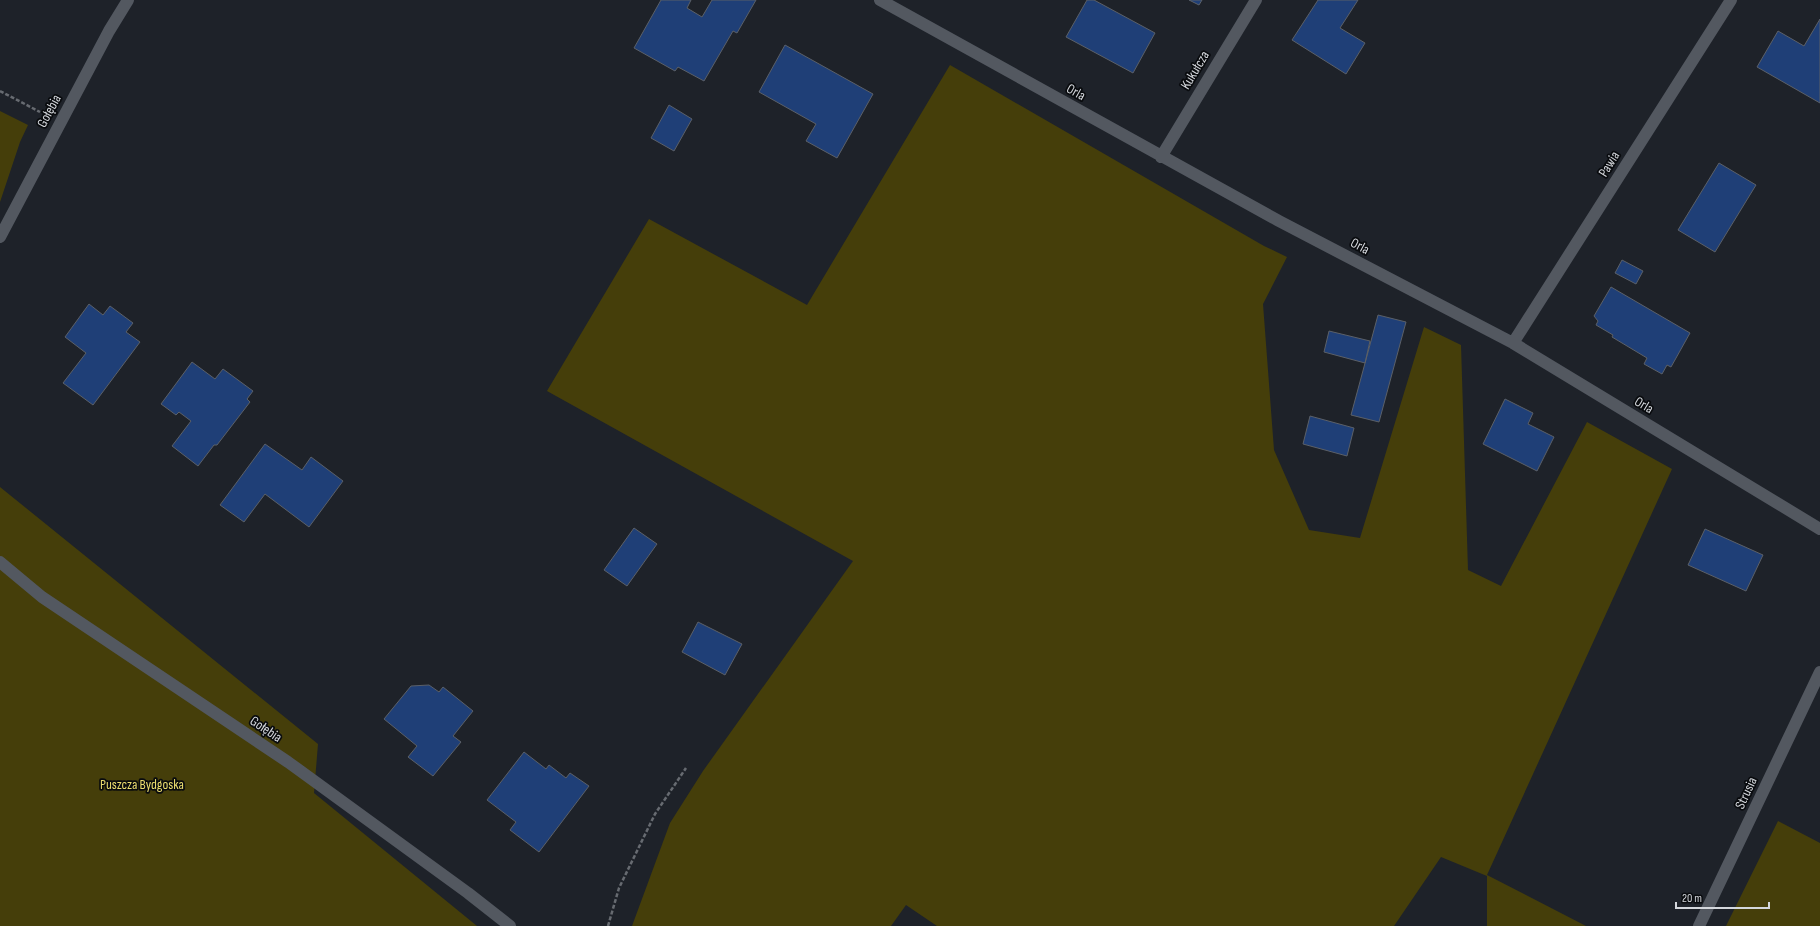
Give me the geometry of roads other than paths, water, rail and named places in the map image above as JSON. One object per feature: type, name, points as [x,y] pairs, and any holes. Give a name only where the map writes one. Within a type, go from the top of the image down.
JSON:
[{"type":"street","name":"Gołębia","points":[[0,237],[109,31],[128,0]]},
{"type":"street","name":"Orla","points":[[880,0],[1279,221],[1513,343],[1820,529]]},
{"type":"street","name":"Kukułcza","points":[[1161,157],[1256,0]]},
{"type":"street","name":"Pawia","points":[[1513,343],[1731,0]]},
{"type":"street","name":"Gołębia","points":[[0,562],[42,597],[288,762],[468,893],[510,926]]},
{"type":"street","name":"Strusia","points":[[1699,926],[1820,672]]},
{"type":"park label","name":"Puszcza Bydgoska","points":[[142,784]]}]
